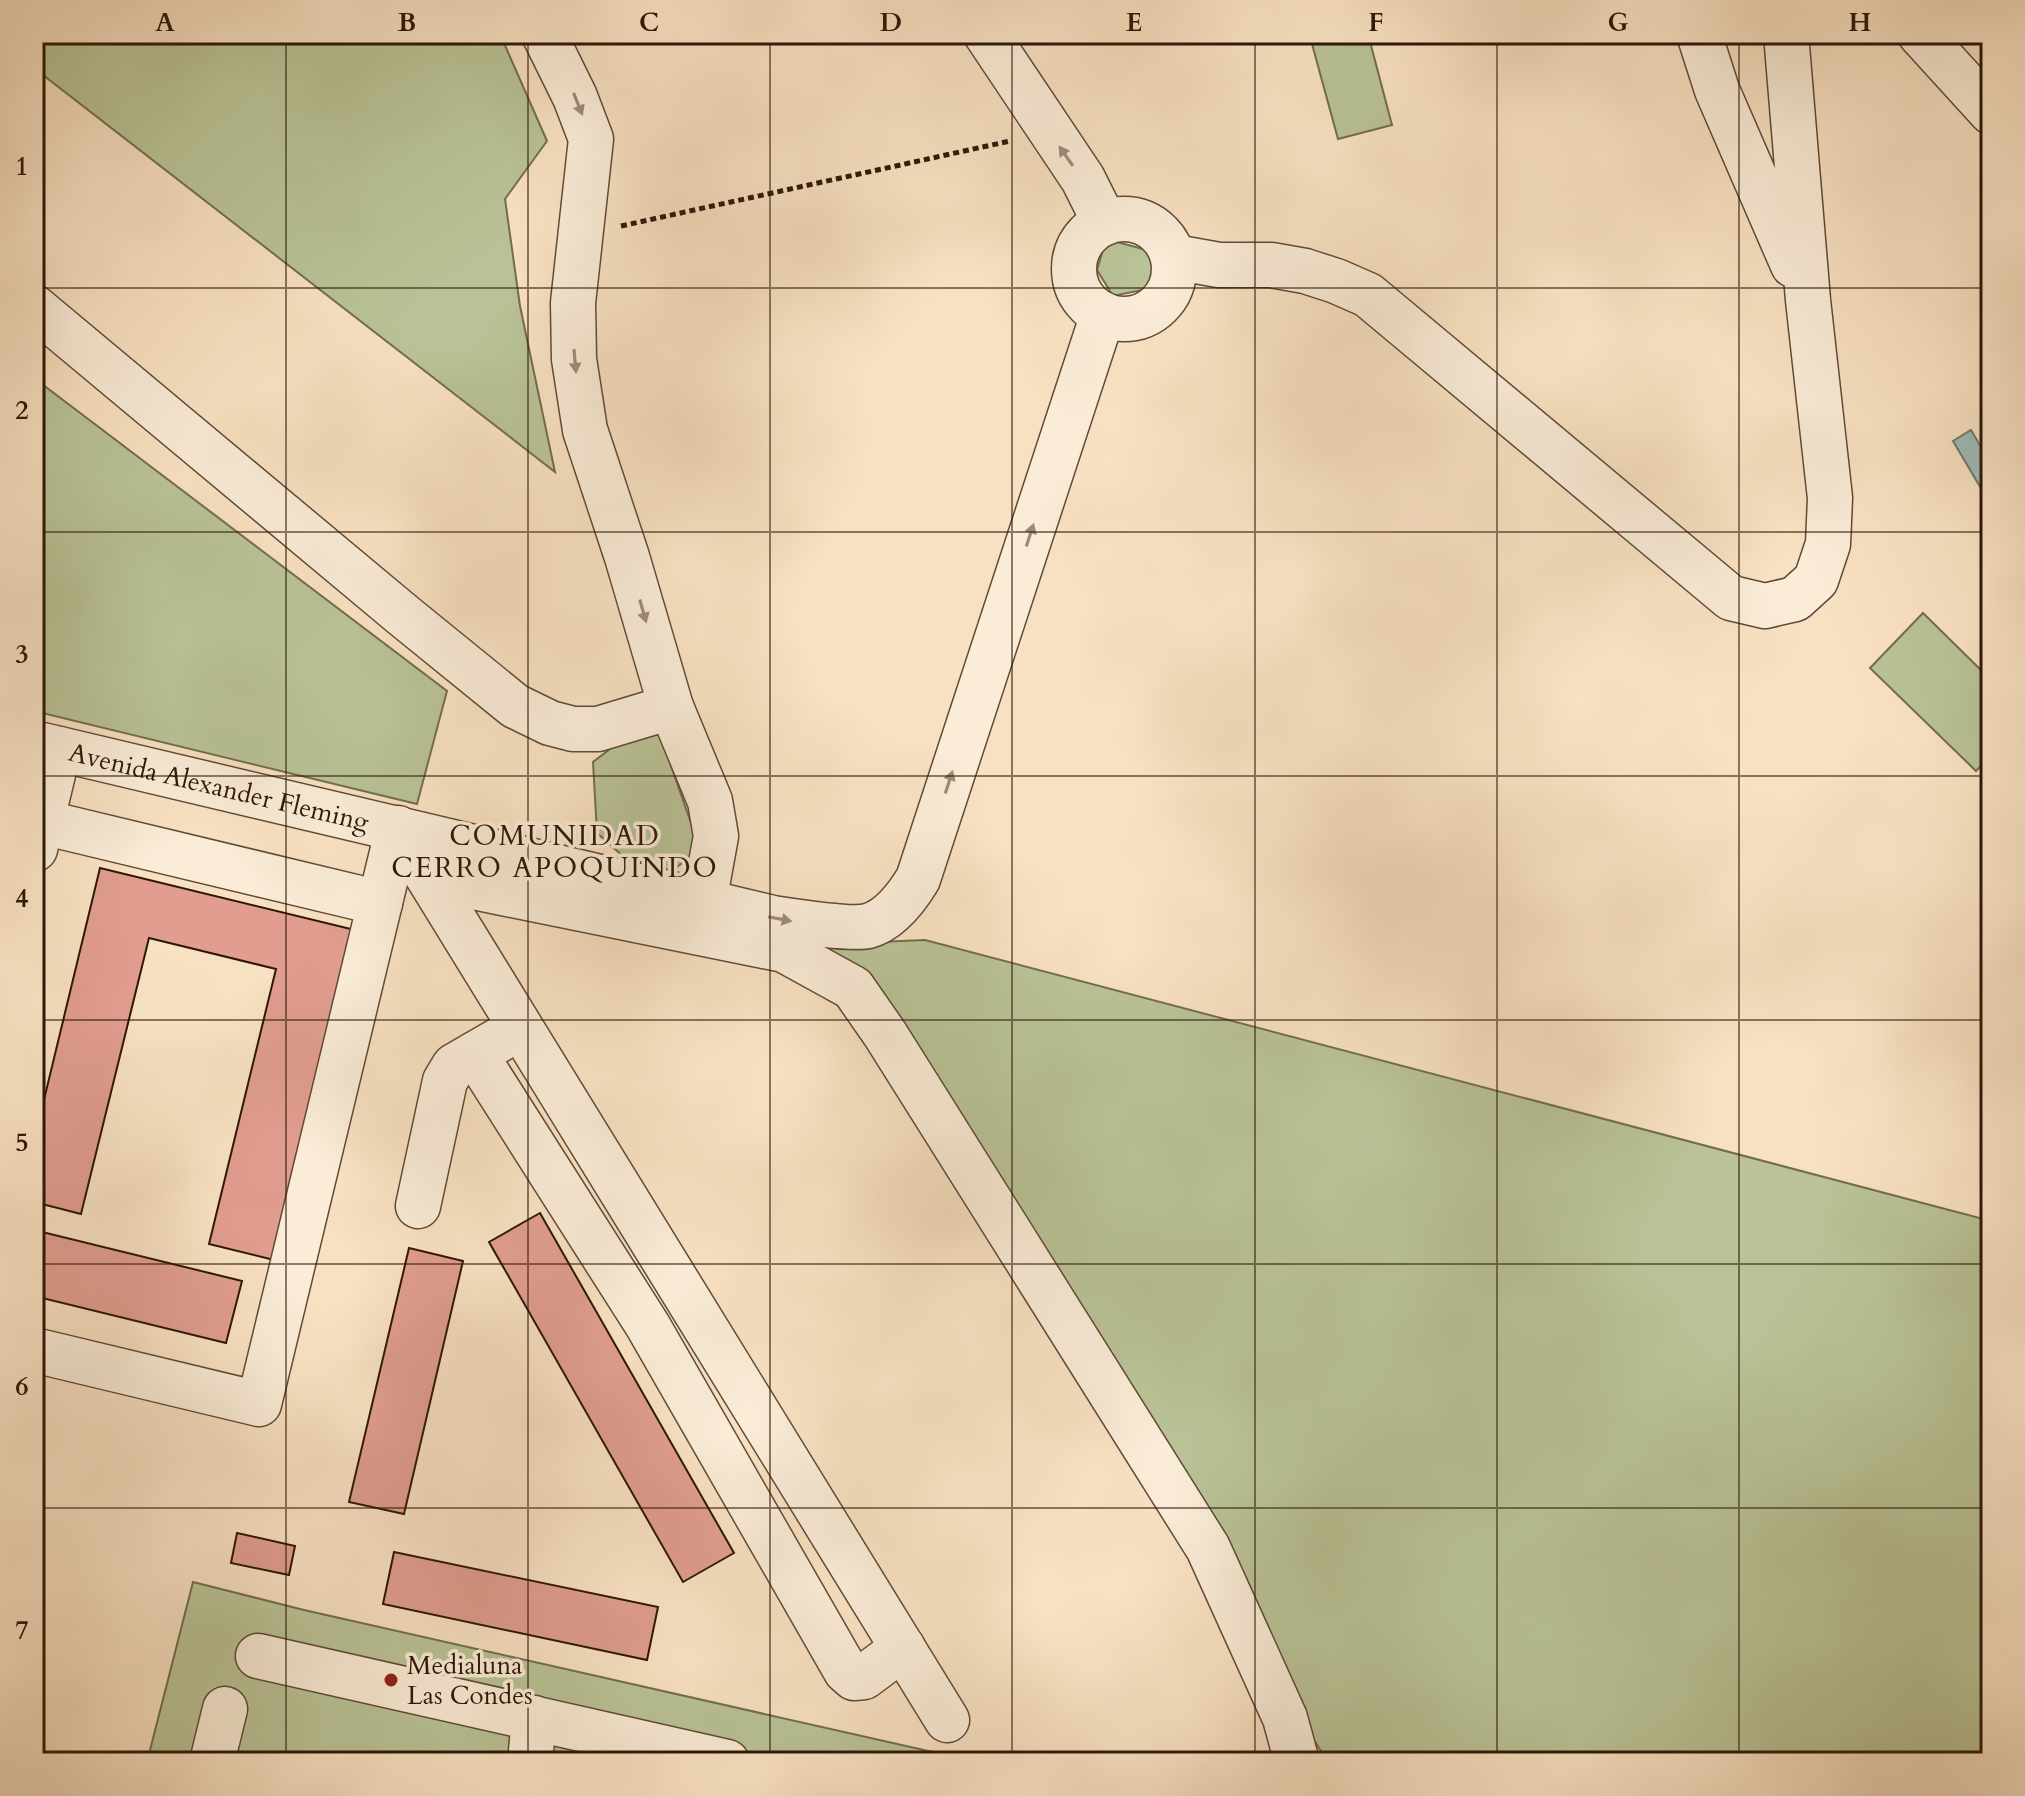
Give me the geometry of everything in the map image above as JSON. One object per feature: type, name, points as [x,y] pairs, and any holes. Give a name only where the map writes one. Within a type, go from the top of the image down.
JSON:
[{"type":"street","points":[[544,34],[575,97],[591,139],[573,303],[574,359],[585,430],[627,557],[671,707],[712,813],[716,836],[704,902]]},
{"type":"street","points":[[986,34],[1083,179],[1105,223]]},
{"type":"street","points":[[1699,34],[1717,90],[1808,300]]},
{"type":"street","points":[[1174,257],[1219,265],[1271,265],[1305,271],[1368,295],[1731,598],[1765,606],[1795,599],[1816,580],[1828,544],[1830,498],[1808,300],[1786,34]]},
{"type":"street","points":[[1920,34],[1991,112]]},
{"type":"street","points":[[1126,219],[1143,223],[1167,241],[1174,257],[1175,275],[1169,293],[1158,307],[1140,317],[1122,320],[1103,314],[1091,307],[1078,291],[1074,273],[1075,256],[1081,242],[1093,229],[1105,223],[1126,219]]},
{"type":"street","points":[[34,307],[515,706],[550,723],[573,729],[598,729],[671,707]]},
{"type":"street","name":"Avenida Alexander Fleming","points":[[46,746],[704,902],[802,923],[867,926],[887,916],[907,896],[918,879],[1103,314]]},
{"type":"street","points":[[46,746],[36,831],[380,903]]},
{"type":"street","points":[[398,828],[947,1720]]},
{"type":"street","points":[[34,1350],[259,1404],[398,828]]},
{"type":"street","points":[[429,878],[784,950],[853,988],[1208,1548],[1285,1718],[1297,1762]]},
{"type":"street","points":[[418,1206],[445,1081],[454,1066],[520,1027]]},
{"type":"street","points":[[475,1054],[648,1326],[846,1671],[854,1678],[864,1677],[903,1648]]},
{"type":"street","points":[[258,1656],[727,1762]]},
{"type":"street","points":[[212,1762],[225,1709]]},
{"type":"street","points":[[530,1762],[534,1718]]},
{"type":"path","points":[[579,235],[1050,132]]},
{"type":"green space","points":[[34,34],[500,34],[547,141],[505,199],[520,306],[555,472],[34,68]]},
{"type":"green space","points":[[1351,34],[1368,34],[1392,125],[1338,139],[1312,44]]},
{"type":"green space","points":[[1106,239],[1165,255],[1157,287],[1113,296],[1097,270]]},
{"type":"green space","points":[[34,378],[447,691],[417,804],[34,711]]},
{"type":"green space","points":[[1923,613],[1991,680],[1991,755],[1976,771],[1870,668]]},
{"type":"green space","points":[[660,734],[700,849],[672,871],[624,857],[597,833],[593,762],[618,743]]},
{"type":"green space","points":[[925,940],[1991,1221],[1991,1762],[1328,1762],[807,945]]},
{"type":"green space","name":"Medialuna Las Condes","points":[[193,1582],[304,1610],[977,1762],[147,1762]]},
{"type":"water","points":[[1971,430],[1991,464],[1989,502],[1953,441]]},
{"type":"building","points":[[100,868],[359,931],[278,1261],[209,1244],[276,969],[149,938],[81,1214],[34,1202],[34,1141]]},
{"type":"building","points":[[540,1213],[734,1553],[683,1582],[489,1242]]},
{"type":"building","points":[[34,1230],[242,1281],[226,1343],[34,1296]]},
{"type":"building","points":[[409,1248],[463,1261],[404,1514],[349,1502]]},
{"type":"building","points":[[237,1533],[295,1546],[289,1575],[231,1563]]},
{"type":"building","points":[[394,1552],[658,1607],[647,1660],[383,1604]]},
{"type":"place","name":"Medialuna Las Condes","points":[[391,1680]]},
{"type":"district","name":"COMUNIDAD CERRO APOQUINDO","points":[[555,851]]}]
